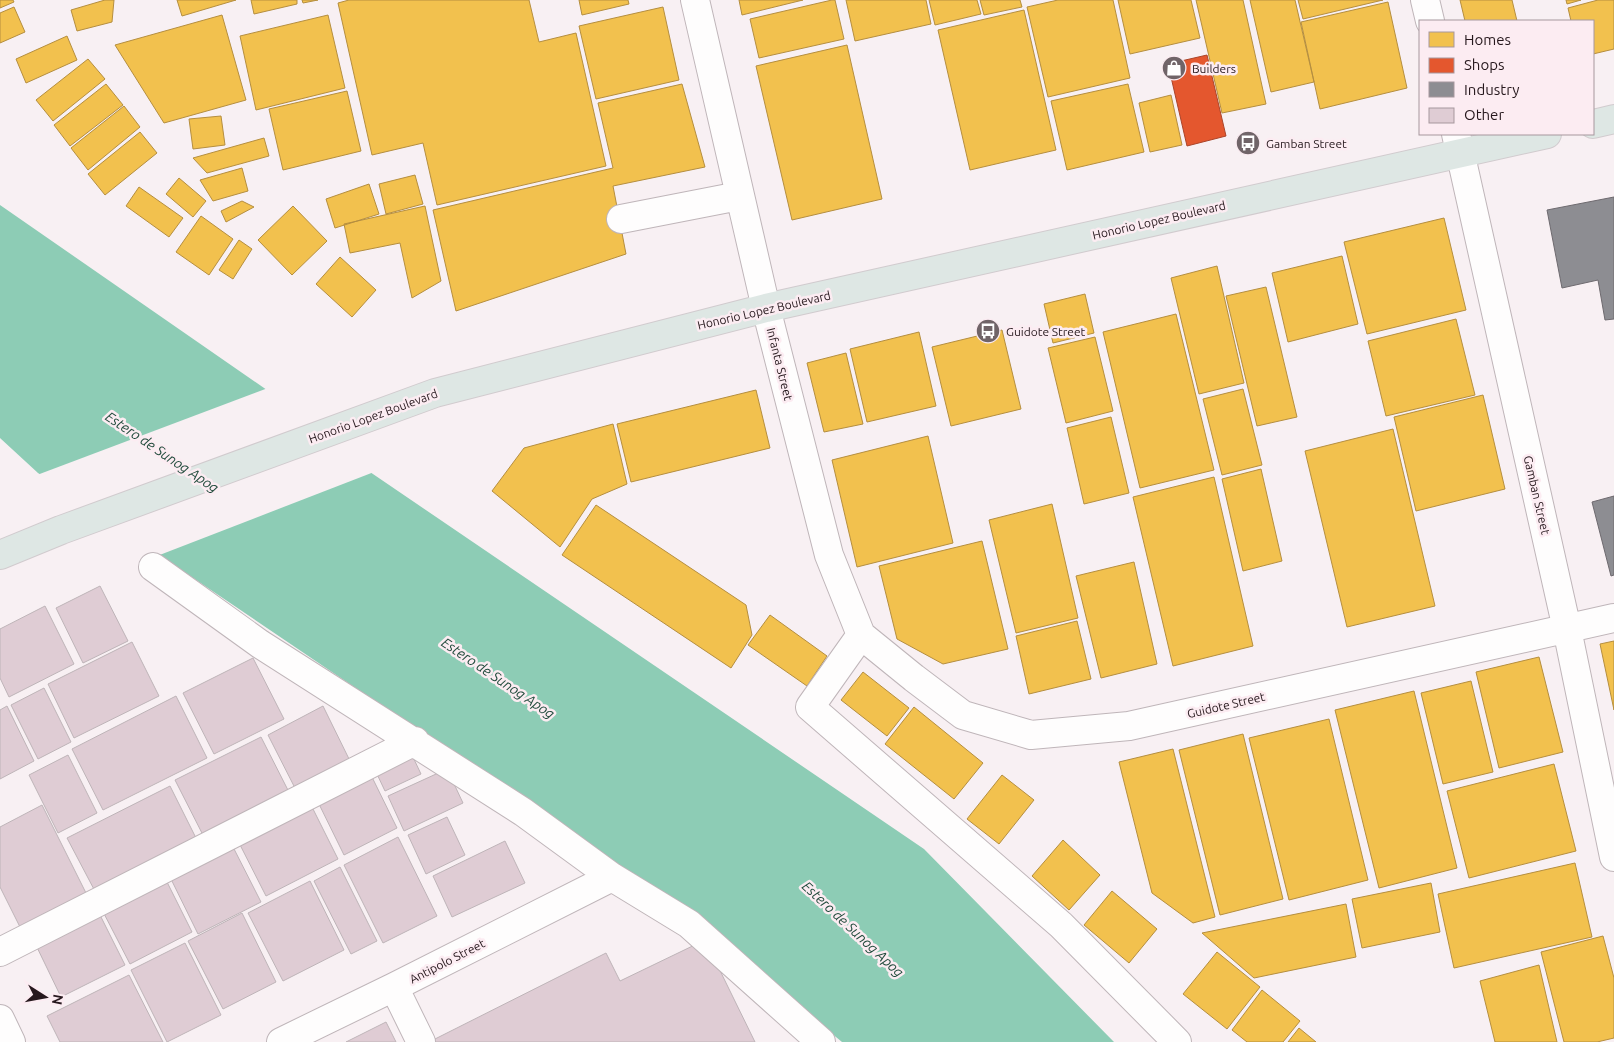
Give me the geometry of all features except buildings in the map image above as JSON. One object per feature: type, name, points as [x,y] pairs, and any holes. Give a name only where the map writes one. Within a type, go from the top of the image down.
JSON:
[{"type":"main road","points":[[1594,124],[1614,119]]},
{"type":"main road","name":"Honorio Lopez Boulevard","points":[[0,555],[60,530],[435,393],[766,308],[1458,143],[1537,135]]},
{"type":"street","name":"Infanta Street","points":[[695,0],[766,308],[829,555],[861,635]]},
{"type":"street","points":[[1424,0],[1430,20]]},
{"type":"street","name":"Gamban Street","points":[[1458,143],[1567,629],[1613,848]]},
{"type":"street","points":[[621,219],[739,196]]},
{"type":"street","points":[[153,567],[260,644],[415,741],[523,812],[612,877],[689,924],[821,1042]]},
{"type":"street","name":"Guidote Street","points":[[861,635],[963,715],[1031,736],[1129,726],[1614,618]]},
{"type":"street","points":[[861,635],[810,707],[1061,925],[1178,1042]]},
{"type":"street","points":[[0,952],[415,741]]},
{"type":"street","name":"Antipolo Street","points":[[281,1042],[612,877]]},
{"type":"street","points":[[394,987],[421,1042]]},
{"type":"street","points":[[0,1019],[11,1042]]},
{"type":"water","name":"Estero de Sunog Apog","points":[[0,205],[300,413],[370,472],[924,849],[1114,1042],[842,1042],[682,909],[38,473],[0,438]]},
{"type":"pier","points":[[268,388],[302,411],[374,472],[157,556],[37,475]]},
{"type":"place","name":"Builders","points":[[1174,68]]},
{"type":"place","name":"Gamban Street","points":[[1248,143]]},
{"type":"place","name":"Guidote Street","points":[[988,331]]}]
